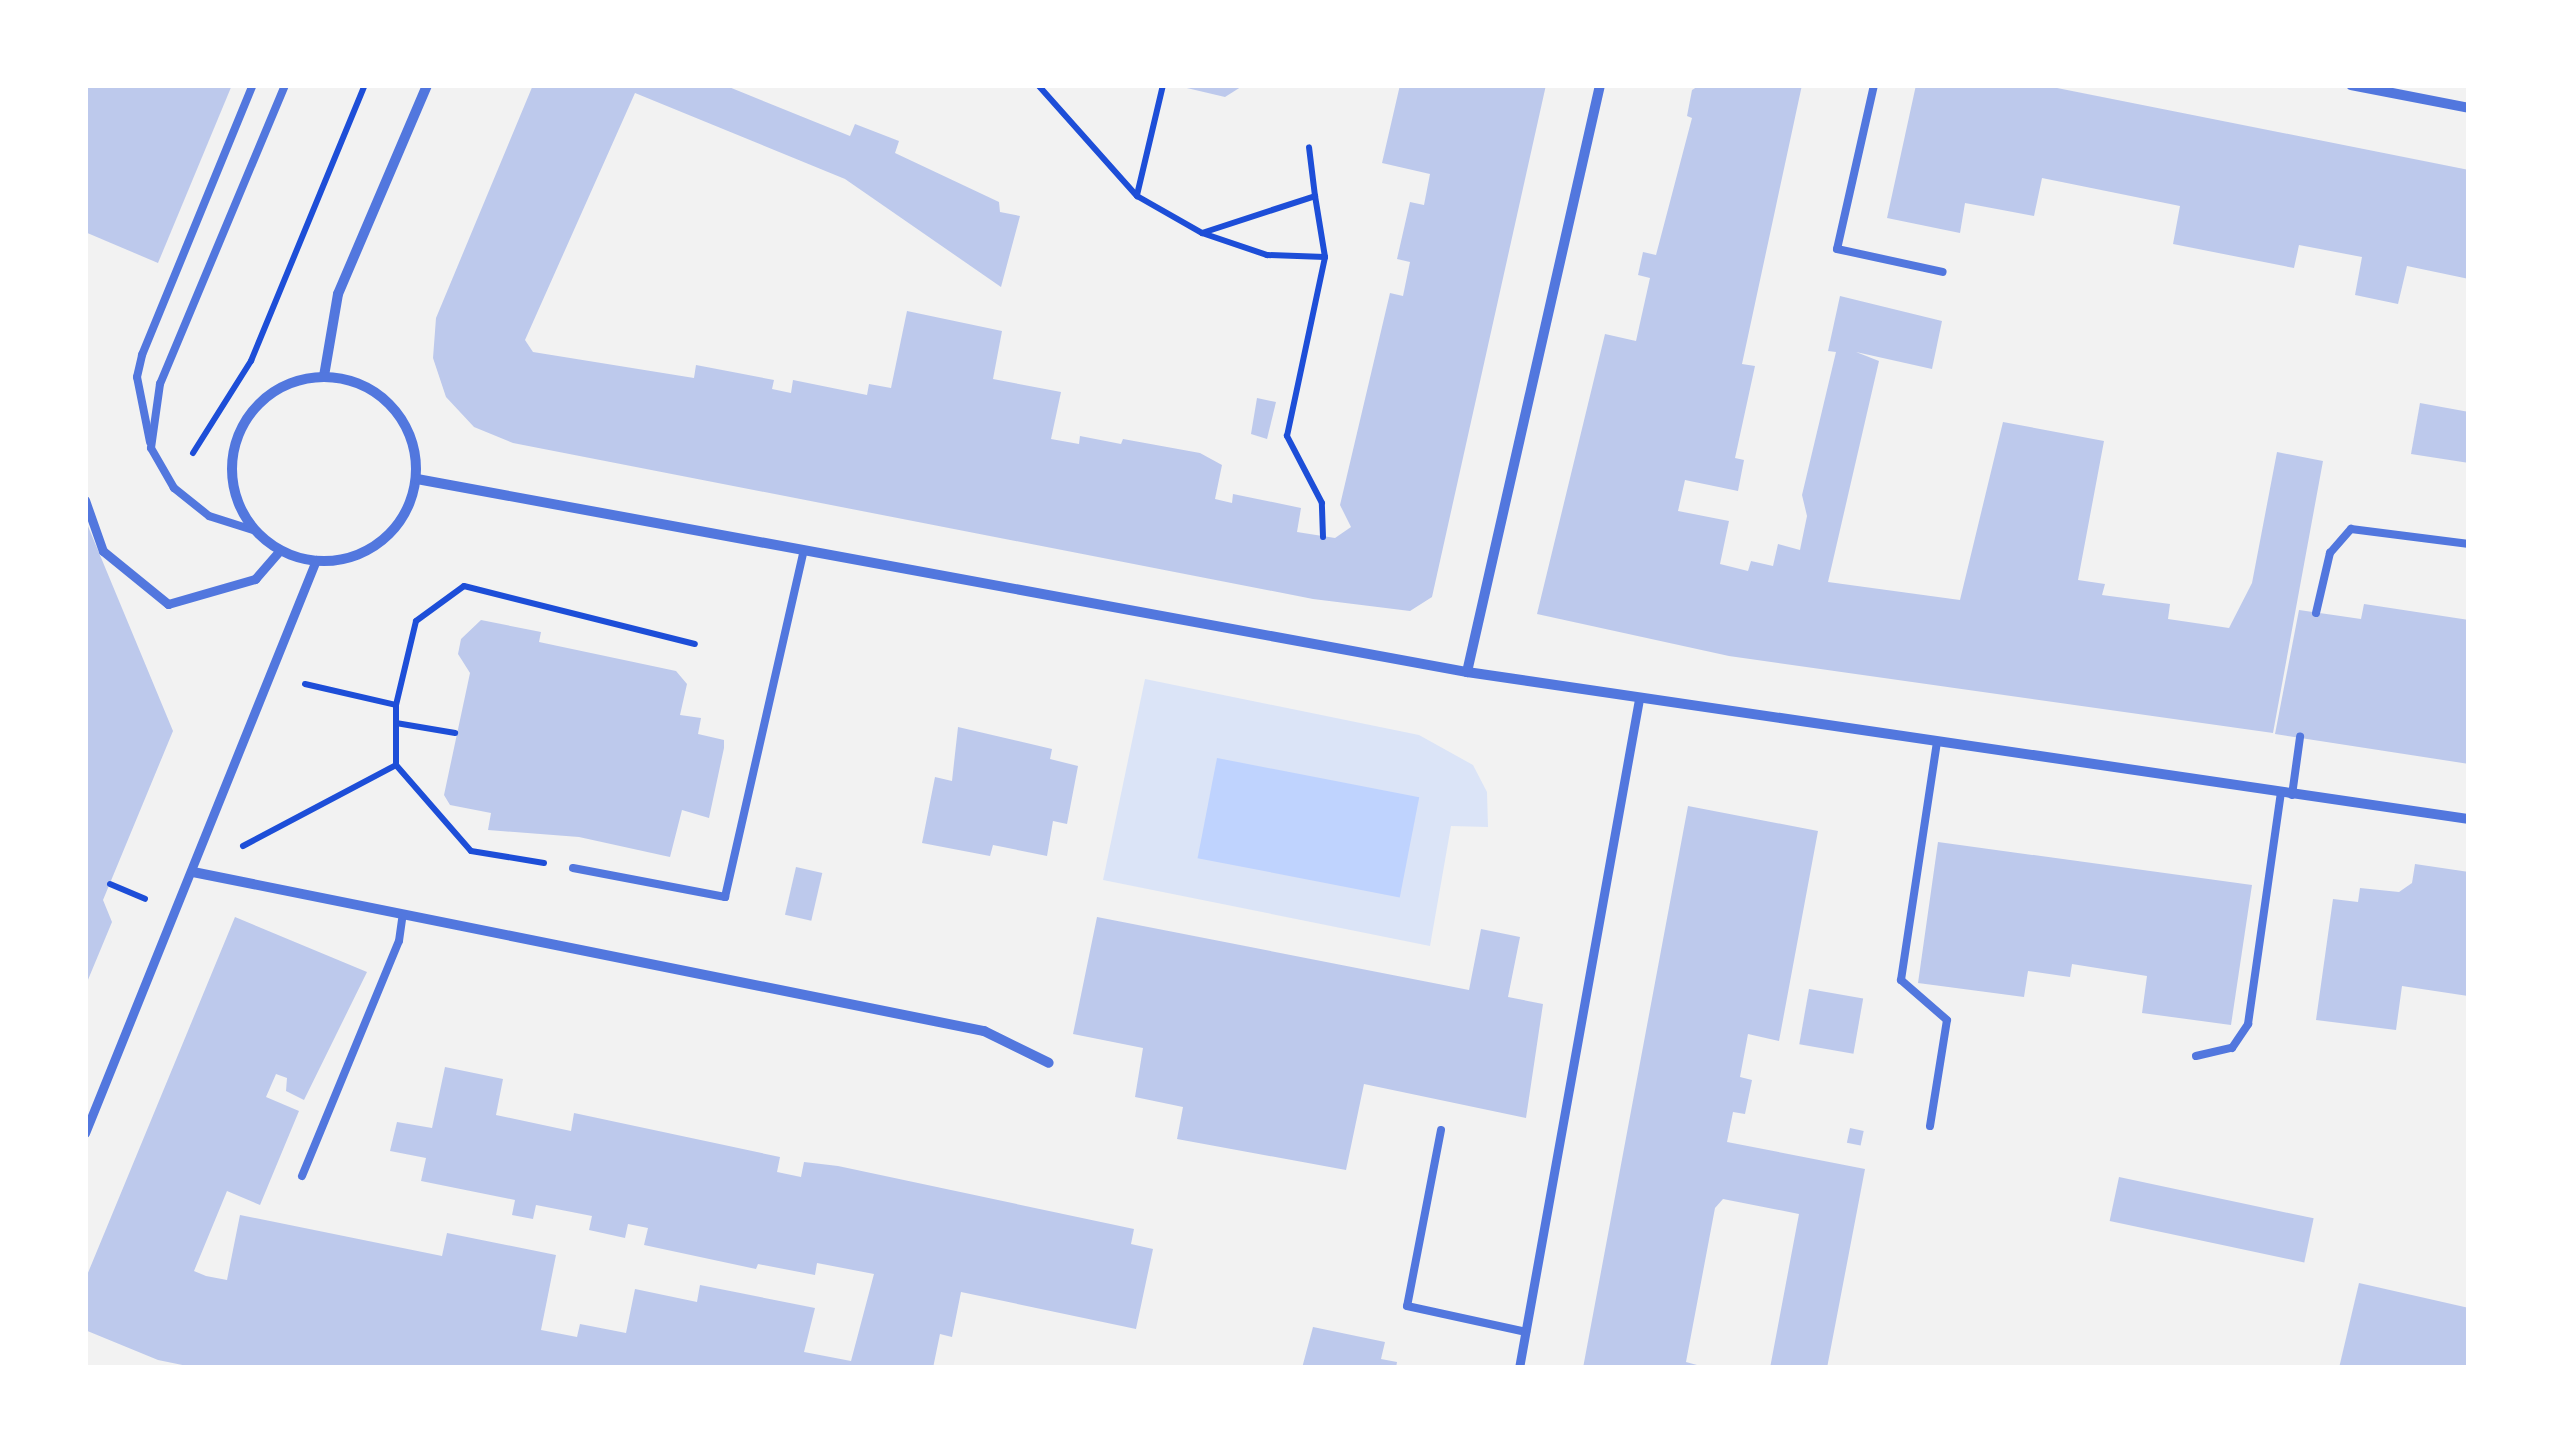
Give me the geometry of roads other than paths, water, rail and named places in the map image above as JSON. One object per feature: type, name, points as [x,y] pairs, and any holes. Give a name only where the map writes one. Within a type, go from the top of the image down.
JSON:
[{"type":"street","points":[[324,376],[338,294],[426,85]]},
{"type":"street","points":[[1467,672],[1600,85]]},
{"type":"street","points":[[2351,85],[2469,108]]},
{"type":"street","points":[[324,376],[382,397],[403,420],[417,480],[391,533],[367,551],[316,560],[280,550],[256,532],[239,506],[234,446],[268,396],[324,376]]},
{"type":"street","points":[[417,480],[1467,672],[2469,819]]},
{"type":"street","points":[[85,500],[104,550],[168,604],[255,580],[280,550]]},
{"type":"street","points":[[85,1133],[316,560]]},
{"type":"street","points":[[1520,1368],[1639,699]]},
{"type":"street","points":[[193,872],[984,1031],[1049,1063]]},
{"type":"lane","points":[[253,85],[142,355],[137,377],[151,448],[174,488],[208,516],[256,532]]},
{"type":"lane","points":[[151,448],[160,384],[286,85]]},
{"type":"lane","points":[[1874,85],[1837,249],[1943,272]]},
{"type":"lane","points":[[2316,613],[2322,571],[2350,530],[2469,544]]},
{"type":"lane","points":[[572,868],[725,897],[804,553]]},
{"type":"lane","points":[[2196,1056],[2232,1048],[2248,1024],[2286,794],[2300,737]]},
{"type":"lane","points":[[1930,1126],[1947,1020],[1901,980],[1937,742]]},
{"type":"lane","points":[[302,1176],[398,941],[403,914]]},
{"type":"lane","points":[[1440,1130],[1407,1306],[1526,1332]]},
{"type":"water","points":[[1217,758],[1419,797],[1400,897],[1198,858]]}]
